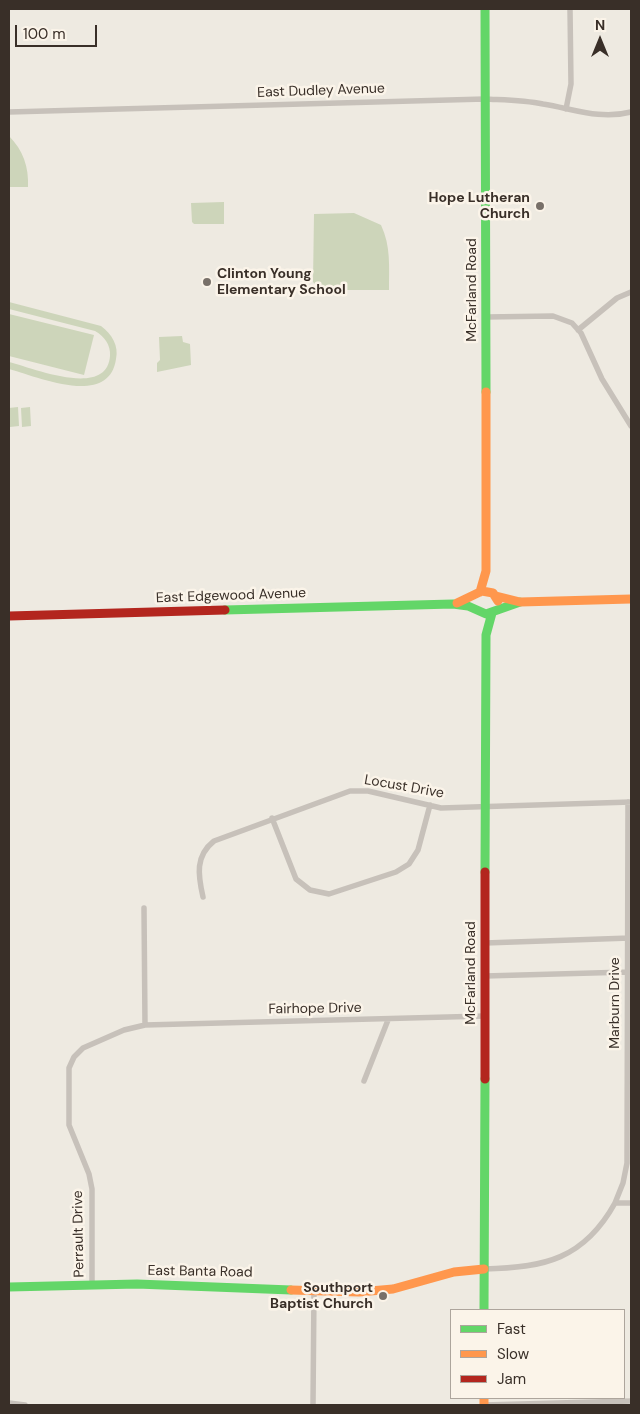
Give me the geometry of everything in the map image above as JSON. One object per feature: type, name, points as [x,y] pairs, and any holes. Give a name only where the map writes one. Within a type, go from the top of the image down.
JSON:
[{"type":"street","name":"McFarland Road","points":[[485,9],[486,571],[494,595]]},
{"type":"street","points":[[566,109],[571,84],[570,9]]},
{"type":"street","name":"East Dudley Avenue","points":[[9,112],[485,99],[536,102],[605,115],[631,112]]},
{"type":"street","points":[[578,330],[617,298],[631,292]]},
{"type":"street","points":[[486,317],[553,316],[567,320],[578,330],[602,379],[631,426]]},
{"type":"street","name":"McFarland Road","points":[[478,594],[486,571]]},
{"type":"street","name":"East Edgewood Avenue","points":[[453,604],[488,591],[494,595],[520,602],[631,599]]},
{"type":"street","points":[[477,611],[474,604],[478,594]]},
{"type":"street","points":[[493,612],[498,604],[494,595]]},
{"type":"street","name":"East Edgewood Avenue","points":[[9,616],[453,604],[486,614],[520,602]]},
{"type":"street","name":"McFarland Road","points":[[477,611],[486,635]]},
{"type":"street","name":"McFarland Road","points":[[484,1309],[486,635],[493,612]]},
{"type":"street","name":"Locust Drive","points":[[203,897],[198,866],[202,854],[208,846],[223,836],[344,792],[368,791],[449,808],[630,802]]},
{"type":"street","name":"Marburn Drive","points":[[615,1203],[623,1183],[627,1163],[630,802]]},
{"type":"street","points":[[272,818],[296,879],[310,890],[329,894],[396,872],[408,864],[418,850],[430,805]]},
{"type":"street","points":[[144,908],[145,1025]]},
{"type":"street","points":[[485,943],[630,938]]},
{"type":"street","points":[[485,976],[628,972]]},
{"type":"street","name":"Fairhope Drive","points":[[145,1025],[485,1016]]},
{"type":"street","points":[[364,1081],[388,1020]]},
{"type":"street","name":"Perrault Drive","points":[[92,1285],[92,1189],[70,1128],[69,1068],[74,1056],[83,1048],[124,1030],[145,1025]]},
{"type":"street","points":[[615,1203],[631,1202]]},
{"type":"street","name":"East Banta Road","points":[[9,1288],[92,1285],[204,1285],[314,1290],[385,1290],[454,1272],[528,1267],[562,1257],[592,1234],[615,1203]]},
{"type":"street","points":[[313,1405],[314,1290]]},
{"type":"street","points":[[484,1405],[631,1401]]},
{"type":"street","points":[[9,1403],[25,1405]]},
{"type":"green space","points":[[9,136],[18,147],[24,159],[28,187],[9,187]]},
{"type":"green space","points":[[224,202],[224,224],[194,224],[192,222],[191,203]]},
{"type":"green space","points":[[354,213],[381,225],[388,249],[389,290],[321,290],[313,282],[314,214]]},
{"type":"green space","points":[[9,302],[101,326],[111,337],[116,349],[116,359],[111,374],[100,382],[87,386],[54,382],[9,369],[9,362],[67,377],[83,378],[96,376],[106,369],[110,352],[106,341],[95,331],[9,309]]},
{"type":"green space","points":[[9,314],[94,335],[84,375],[9,356]]},
{"type":"green space","points":[[182,336],[183,342],[190,344],[191,365],[157,372],[157,363],[160,360],[159,337]]},
{"type":"green space","points":[[18,407],[19,426],[10,427],[9,408]]},
{"type":"green space","points":[[30,407],[31,426],[22,427],[21,408]]},
{"type":"traffic: fast","points":[[485,9],[486,392]]},
{"type":"traffic: fast","points":[[225,610],[453,604],[468,606],[486,614],[520,602]]},
{"type":"traffic: fast","points":[[485,872],[486,635],[492,613]]},
{"type":"traffic: fast","points":[[484,1309],[485,1079]]},
{"type":"traffic: fast","points":[[9,1287],[137,1284],[291,1290]]},
{"type":"traffic: slow","points":[[480,592],[486,571],[486,392]]},
{"type":"traffic: slow","points":[[457,603],[482,591],[493,593],[498,601]]},
{"type":"traffic: slow","points":[[496,596],[520,602],[631,599]]},
{"type":"traffic: slow","points":[[291,1290],[359,1292],[393,1289],[454,1272],[484,1269]]},
{"type":"traffic: slow","points":[[484,1399],[484,1405]]},
{"type":"traffic: jam","points":[[9,616],[225,610]]},
{"type":"traffic: jam","points":[[485,872],[485,1079]]},
{"type":"place","name":"Hope Lutheran Church","points":[[540,206]]},
{"type":"place","name":"Clinton Young Elementary School","points":[[207,282]]},
{"type":"place","name":"Southport Baptist Church","points":[[383,1296]]}]
